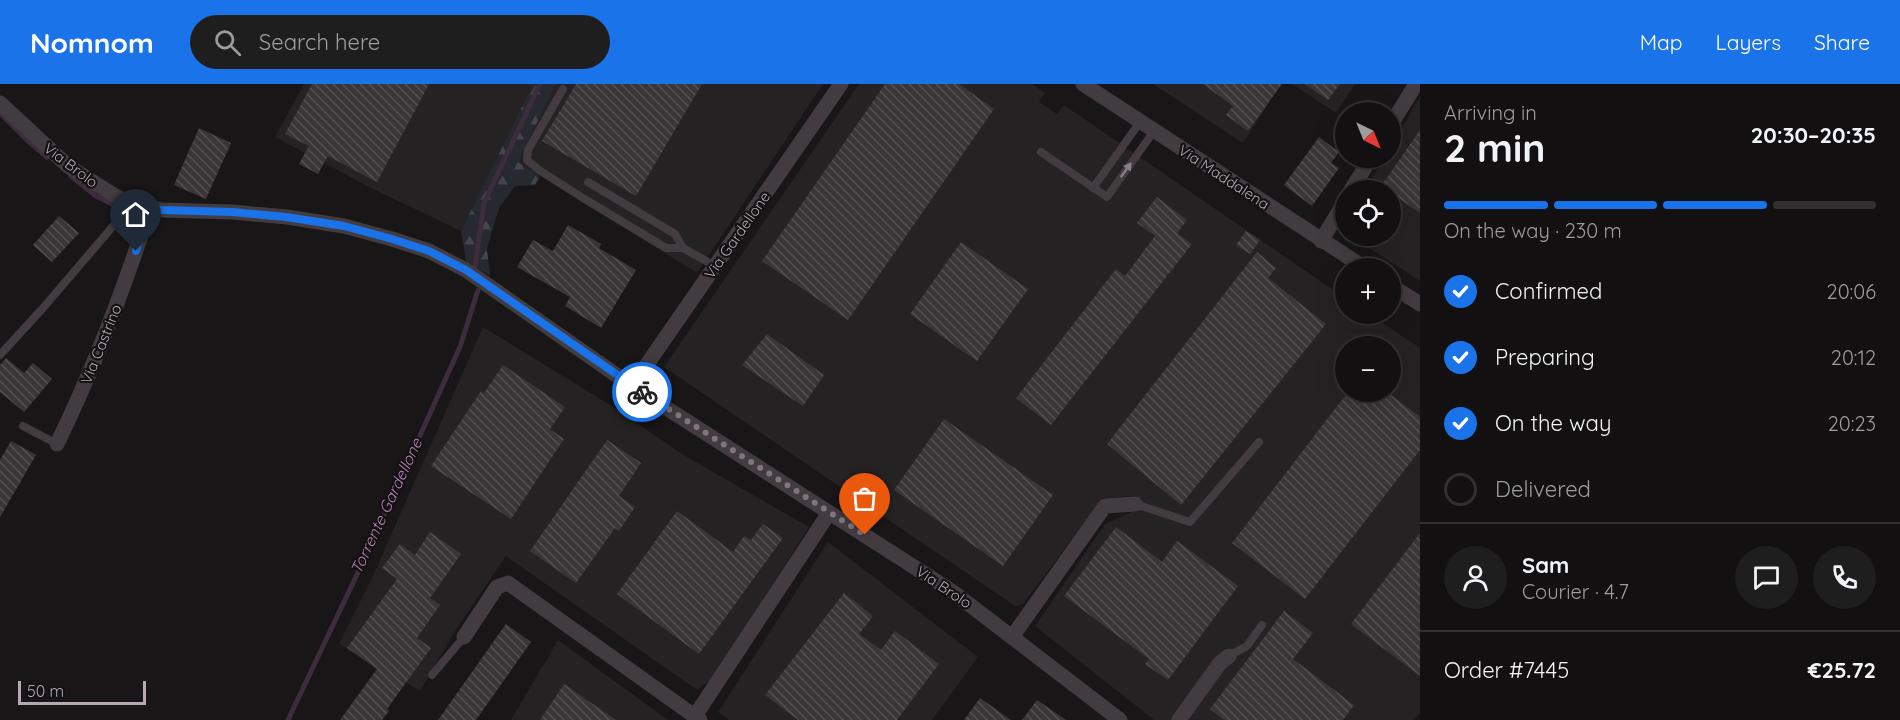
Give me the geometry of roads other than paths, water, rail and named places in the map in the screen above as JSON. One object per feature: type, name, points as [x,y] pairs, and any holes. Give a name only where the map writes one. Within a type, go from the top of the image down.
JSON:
[{"type":"street","name":"Via Gardellone","points":[[632,386],[841,84]]},
{"type":"street","name":"Via Maddalena","points":[[1083,84],[1349,258]]},
{"type":"street","points":[[1401,108],[1416,84]]},
{"type":"street","name":"Via Brolo","points":[[0,103],[68,166],[132,204],[162,210],[232,212],[286,217],[344,226],[429,251],[466,270],[632,386],[953,592],[1120,720]]},
{"type":"street","name":"Via Castrino","points":[[57,444],[83,389],[119,302],[150,208]]},
{"type":"street","points":[[1321,241],[1335,218]]},
{"type":"street","points":[[1401,292],[1420,303]]},
{"type":"street","points":[[1012,637],[1105,506],[1135,504]]},
{"type":"street","points":[[464,637],[497,587],[508,583],[698,718],[829,513]]},
{"type":"street","points":[[1179,720],[1220,663],[1229,656]]},
{"type":"lane","points":[[563,89],[528,150],[527,160],[548,176],[666,248],[683,248],[715,266]]},
{"type":"lane","points":[[1094,188],[1140,122]]},
{"type":"lane","points":[[1041,152],[1107,197],[1154,131]]},
{"type":"lane","points":[[588,182],[675,234],[683,248]]},
{"type":"lane","points":[[0,356],[132,204]]},
{"type":"lane","points":[[23,426],[57,444]]},
{"type":"lane","points":[[1135,504],[1190,522],[1259,442]]},
{"type":"lane","points":[[1229,656],[1247,646],[1263,625]]},
{"type":"lane","points":[[432,675],[464,637]]},
{"type":"waterway","name":"Torrente Gardellone","points":[[475,267],[484,203],[540,84]]},
{"type":"waterway","points":[[0,113],[47,157]]},
{"type":"waterway","points":[[71,176],[96,196],[124,210]]},
{"type":"waterway","name":"Torrente Gardellone","points":[[288,720],[362,564],[460,347],[478,290]]}]
